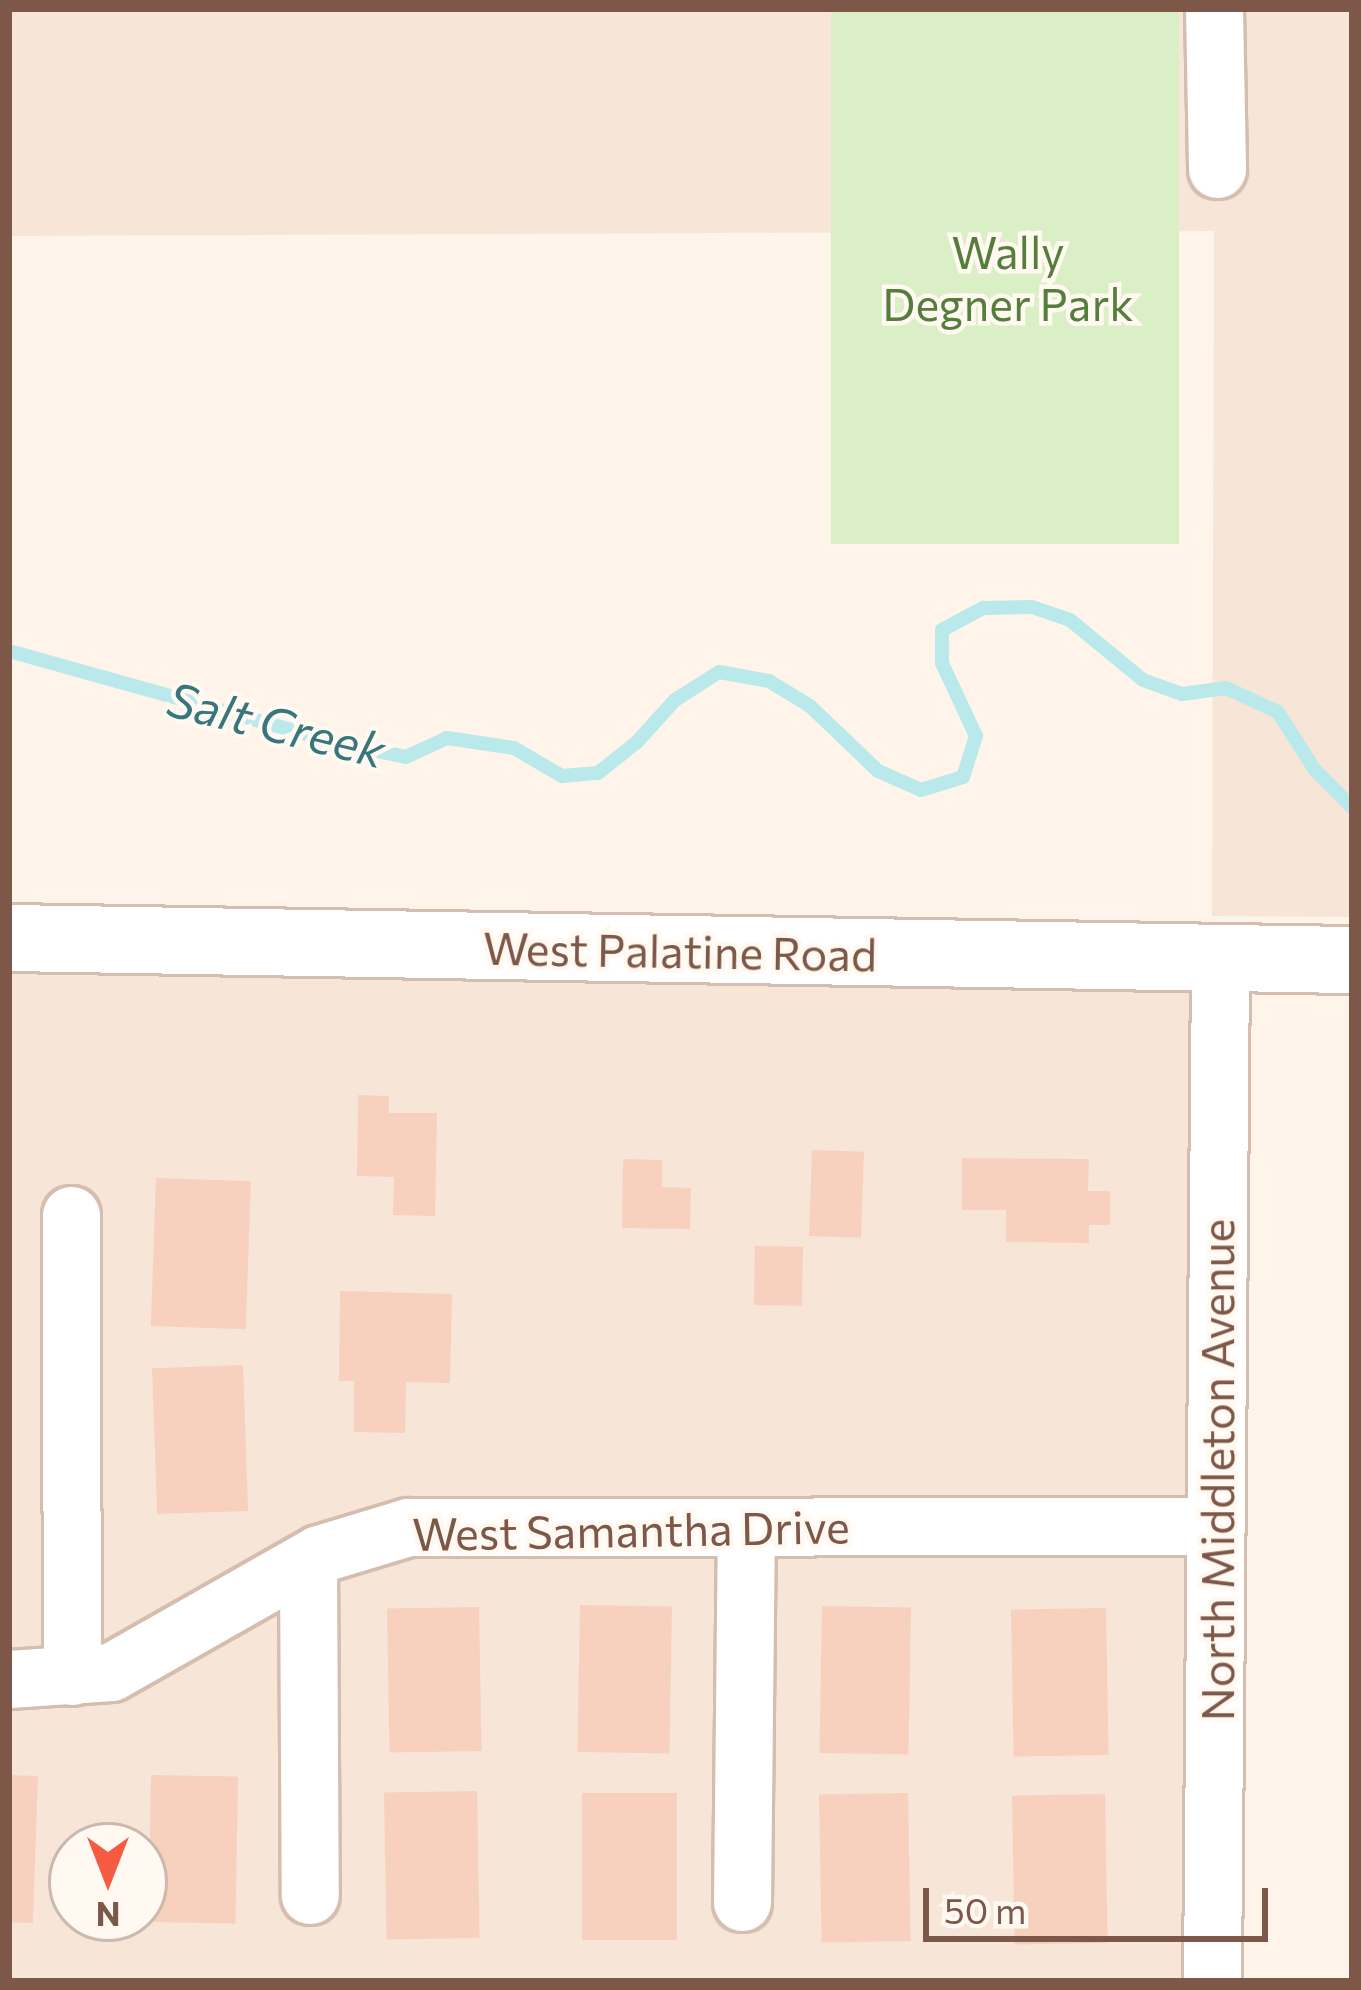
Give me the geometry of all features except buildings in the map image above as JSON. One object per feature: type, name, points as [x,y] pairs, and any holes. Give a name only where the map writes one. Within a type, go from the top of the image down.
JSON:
[{"type":"main road","name":"West Palatine Road","points":[[9,938],[1352,959]]},
{"type":"street","points":[[1214,9],[1217,169]]},
{"type":"street","name":"North Middleton Avenue","points":[[1212,1981],[1220,959]]},
{"type":"street","points":[[71,1215],[72,1676]]},
{"type":"street","name":"West Samantha Drive","points":[[9,1679],[111,1672],[308,1561],[408,1527],[1215,1526]]},
{"type":"street","points":[[742,1902],[746,1527]]},
{"type":"street","points":[[308,1561],[310,1895]]},
{"type":"shaded area","points":[[9,9],[1352,9],[1352,917],[1212,916],[1214,231],[9,236]]},
{"type":"shaded area","points":[[9,938],[1220,959],[1212,1981],[9,1981]]},
{"type":"green space","name":"Wally Degner Park","points":[[831,9],[1179,9],[1179,544],[831,544]]},
{"type":"waterway","name":"Salt Creek","points":[[9,651],[343,744],[406,757],[447,738],[514,748],[562,776],[598,773],[637,742],[675,700],[719,672],[769,681],[810,706],[878,771],[921,790],[963,777],[976,736],[942,663],[942,630],[983,608],[1032,607],[1070,620],[1143,680],[1182,694],[1226,688],[1278,712],[1315,770],[1352,807]]}]
